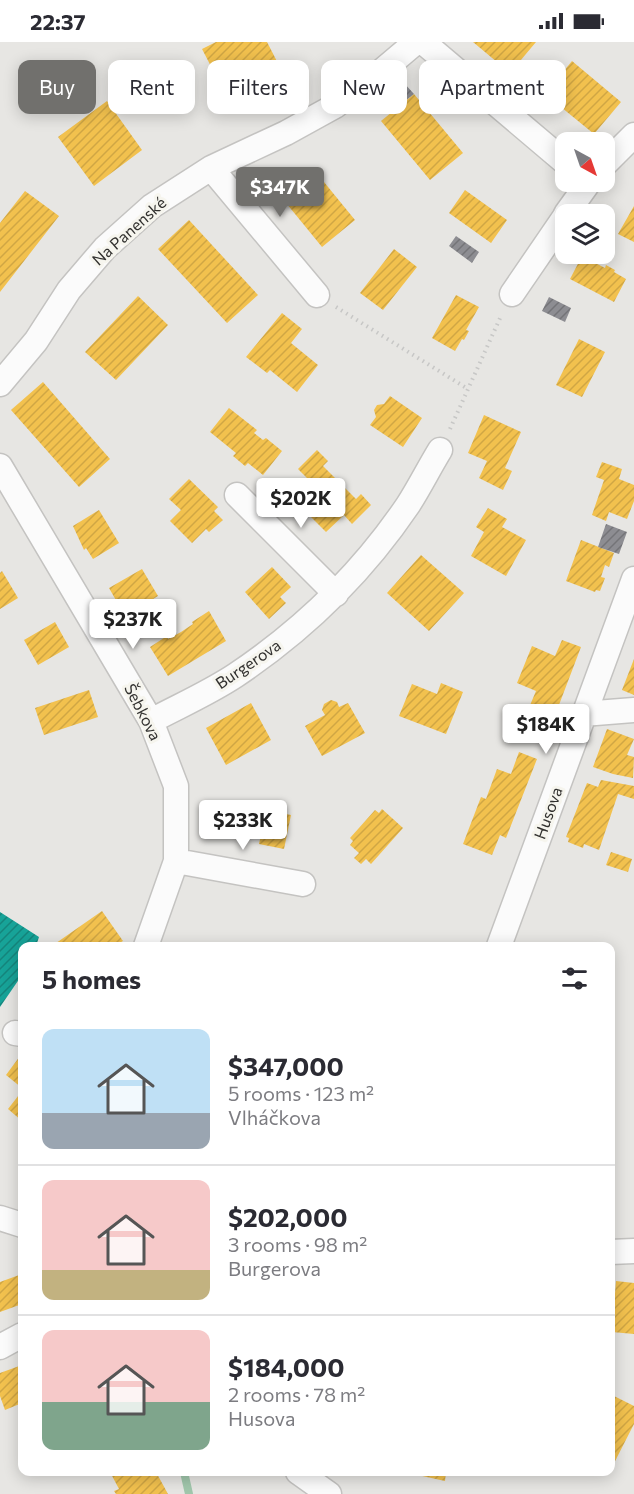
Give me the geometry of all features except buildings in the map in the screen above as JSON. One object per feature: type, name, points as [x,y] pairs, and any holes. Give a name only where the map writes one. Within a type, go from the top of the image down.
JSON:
[{"type":"street","name":"Na Panenské","points":[[0,384],[36,341],[69,290],[105,249],[152,206],[211,168],[286,133],[335,106],[416,42]]},
{"type":"street","points":[[423,42],[555,155]]},
{"type":"street","points":[[615,154],[634,135]]},
{"type":"street","points":[[211,168],[317,295]]},
{"type":"street","points":[[512,294],[555,231]]},
{"type":"street","name":"Burgerova","points":[[151,721],[234,676],[296,630],[336,594],[375,550],[408,505],[440,450]]},
{"type":"street","name":"Šebkova","points":[[0,466],[151,721],[176,786],[176,861],[147,942]]},
{"type":"street","points":[[237,495],[336,594]]},
{"type":"street","name":"Husova","points":[[500,942],[634,579]]},
{"type":"street","points":[[583,714],[634,710]]},
{"type":"street","points":[[176,861],[303,884]]},
{"type":"street","points":[[0,1218],[18,1224]]},
{"type":"street","points":[[615,1252],[634,1251]]},
{"type":"street","points":[[0,1347],[18,1337]]},
{"type":"street","points":[[304,1476],[329,1494]]},
{"type":"path","points":[[440,450],[512,294]]},
{"type":"path","points":[[317,295],[468,389]]},
{"type":"waterway","points":[[185,1476],[189,1494]]}]
